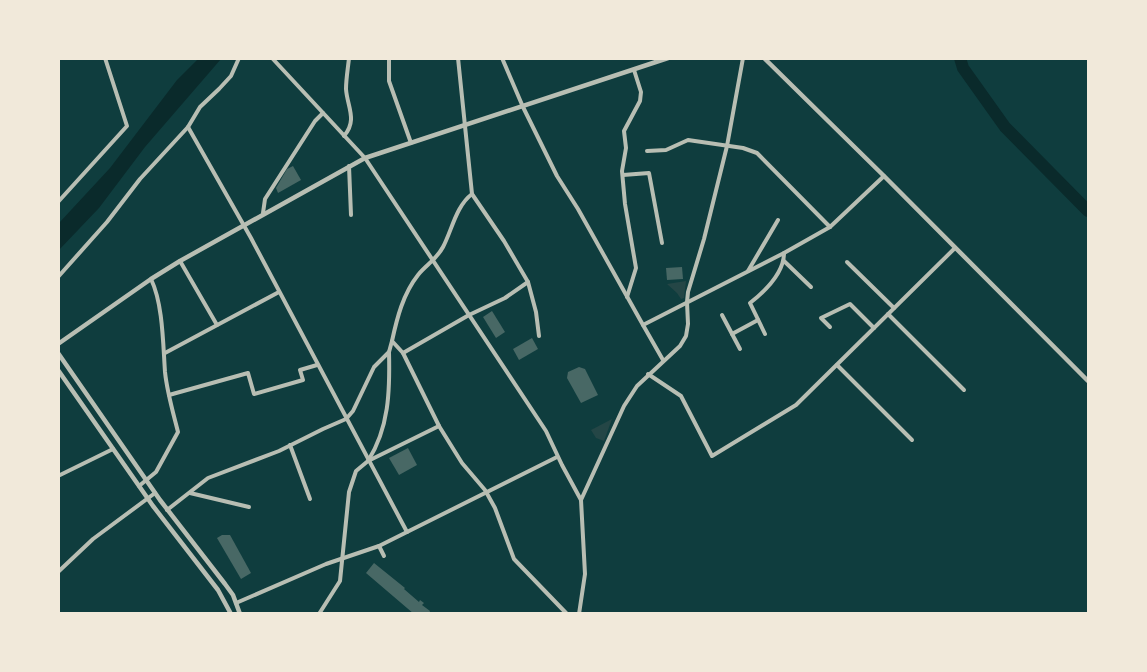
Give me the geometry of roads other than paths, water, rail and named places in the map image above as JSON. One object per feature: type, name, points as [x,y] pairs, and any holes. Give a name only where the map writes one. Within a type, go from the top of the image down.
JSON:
[{"type":"street","points":[[58,202],[127,126],[105,58]]},
{"type":"street","points":[[58,277],[107,222],[140,179],[188,127],[196,112],[231,76],[238,58]]},
{"type":"street","points":[[272,58],[365,158],[546,431],[557,457],[581,500],[585,574],[579,614]]},
{"type":"street","points":[[344,136],[350,130],[352,121],[350,100],[346,91],[349,58]]},
{"type":"street","points":[[389,58],[389,81],[411,143]]},
{"type":"street","points":[[458,58],[472,194],[528,282],[536,312],[539,336]]},
{"type":"street","points":[[502,58],[557,176],[663,360]]},
{"type":"street","points":[[58,344],[180,261],[365,158],[668,58]]},
{"type":"street","points":[[581,500],[624,406],[648,374],[680,346],[686,336],[687,302],[727,146],[743,58]]},
{"type":"street","points":[[764,58],[1089,381]]},
{"type":"street","points":[[627,297],[636,261],[625,204],[624,131],[640,101],[641,92],[633,70]]},
{"type":"street","points":[[264,213],[265,199],[315,121],[323,113]]},
{"type":"street","points":[[188,127],[407,532]]},
{"type":"street","points":[[647,151],[666,150],[688,140],[743,148],[757,153],[830,227]]},
{"type":"street","points":[[349,166],[351,215]]},
{"type":"street","points":[[623,176],[649,173],[662,243]]},
{"type":"street","points":[[643,326],[784,254],[830,227],[884,176]]},
{"type":"street","points":[[368,461],[383,430],[390,391],[389,352],[398,316],[418,275],[433,261],[443,246],[464,200],[472,194]]},
{"type":"street","points":[[747,272],[778,220]]},
{"type":"street","points":[[648,374],[681,396],[712,456],[796,405],[955,248]]},
{"type":"street","points":[[765,334],[750,303],[765,291],[784,261],[784,254]]},
{"type":"street","points":[[180,261],[217,325]]},
{"type":"street","points":[[784,261],[811,287]]},
{"type":"street","points":[[847,262],[894,308]]},
{"type":"street","points":[[139,486],[156,472],[178,432],[165,372],[158,293],[151,279]]},
{"type":"street","points":[[404,353],[469,315],[505,298],[528,282]]},
{"type":"street","points":[[165,353],[279,292]]},
{"type":"street","points":[[830,327],[821,318],[850,304],[874,328]]},
{"type":"street","points":[[722,315],[740,349]]},
{"type":"street","points":[[888,315],[964,390]]},
{"type":"street","points":[[732,334],[758,320]]},
{"type":"street","points":[[392,341],[404,353],[439,426],[462,463],[486,492],[495,508],[514,559],[567,614]]},
{"type":"street","points":[[167,510],[208,478],[290,445],[346,419],[353,411],[374,367],[389,352]]},
{"type":"street","points":[[58,353],[146,481],[225,584],[240,614]]},
{"type":"street","points":[[169,395],[248,373],[254,394],[303,380],[300,370],[317,365]]},
{"type":"street","points":[[837,365],[912,440]]},
{"type":"street","points":[[58,370],[139,486],[218,590],[231,614]]},
{"type":"street","points":[[319,614],[340,581],[349,492],[356,471],[368,461],[439,426]]},
{"type":"street","points":[[290,445],[310,499]]},
{"type":"street","points":[[58,476],[114,449]]},
{"type":"street","points":[[236,603],[326,564],[379,546],[557,457]]},
{"type":"street","points":[[58,572],[93,539],[155,493]]},
{"type":"street","points":[[189,493],[249,507]]},
{"type":"street","points":[[379,546],[384,556]]},
{"type":"waterway","points":[[960,58],[963,68],[1005,127],[1088,211]]}]
